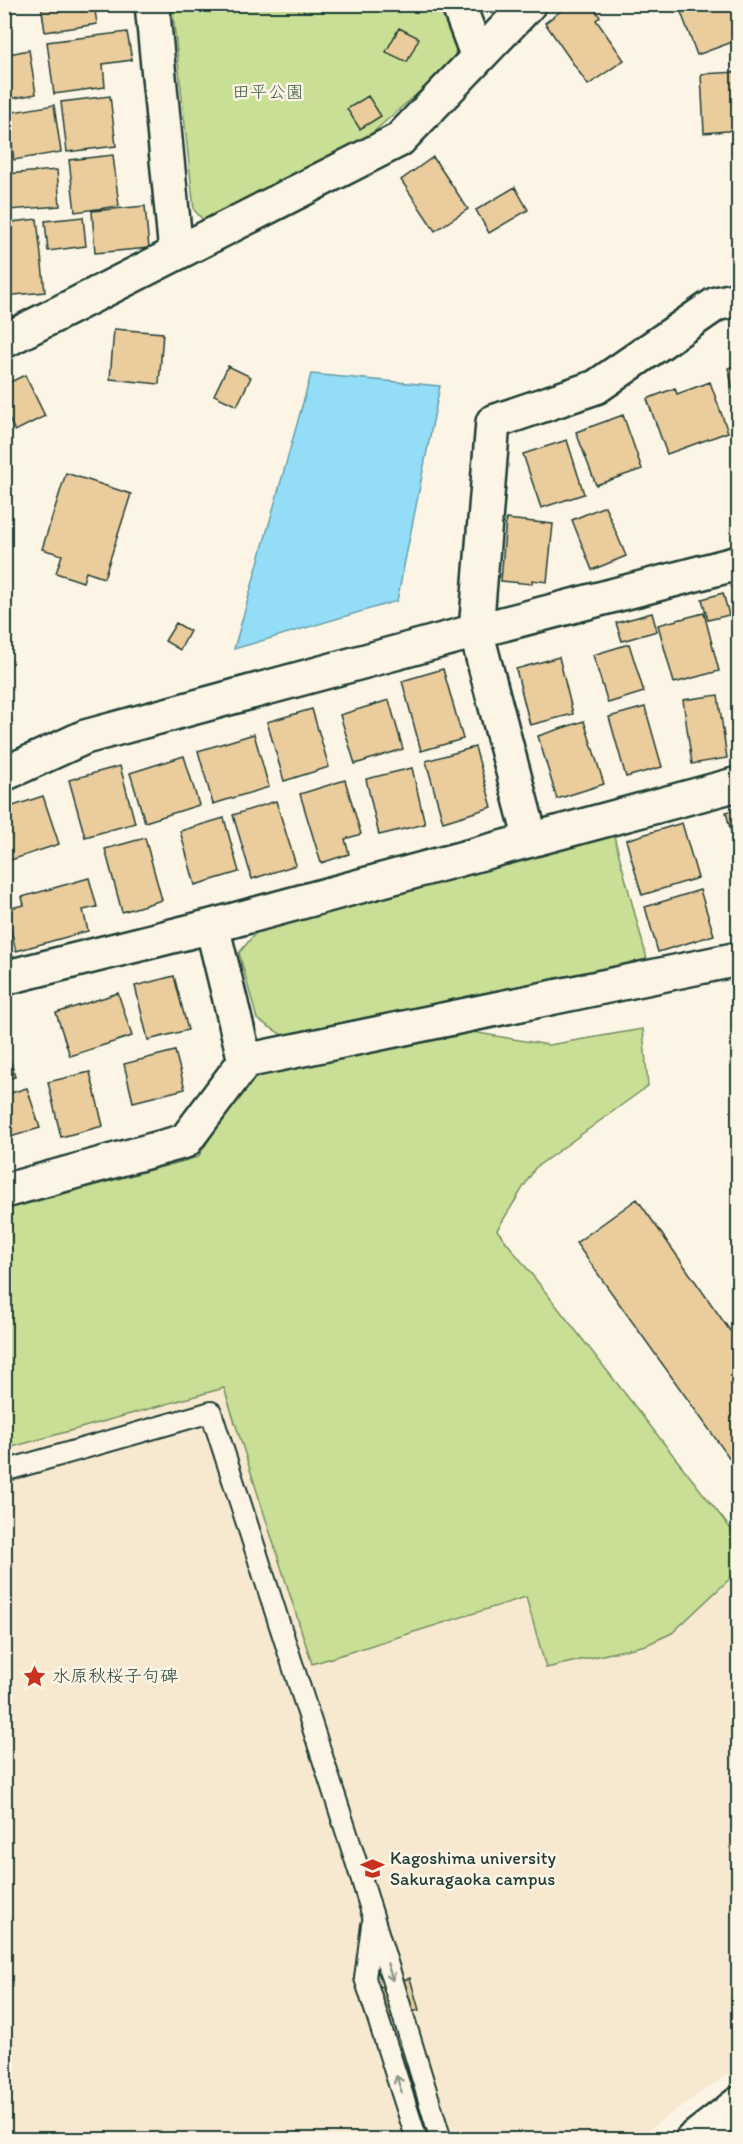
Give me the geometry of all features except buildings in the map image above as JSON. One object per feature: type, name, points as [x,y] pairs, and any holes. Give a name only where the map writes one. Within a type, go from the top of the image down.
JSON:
[{"type":"street","points":[[152,4],[177,253]]},
{"type":"street","points":[[458,4],[478,57]]},
{"type":"street","points":[[4,341],[399,140],[529,4]]},
{"type":"street","points":[[531,840],[476,631],[493,422],[596,387],[716,304],[738,299]]},
{"type":"street","points":[[4,774],[85,737],[738,563]]},
{"type":"street","points":[[4,978],[212,926],[738,784]]},
{"type":"street","points":[[212,926],[244,1061]]},
{"type":"street","points":[[4,1191],[185,1141],[244,1061],[738,959]]},
{"type":"street","points":[[692,2139],[738,2104]]},
{"type":"lane","points":[[4,1471],[211,1412],[373,1916],[441,2139]]},
{"type":"lane","points":[[373,1916],[364,1978],[417,2139]]},
{"type":"shaded area","name":"Kagoshima university Sakuragaoka campus","points":[[224,1388],[312,1664],[526,1596],[547,1668],[646,1645],[672,1633],[738,1571],[738,2067],[635,2139],[5,2140],[5,1449]]},
{"type":"green space","name":"田平公園","points":[[172,5],[446,5],[458,33],[454,61],[369,136],[205,222],[194,210]]},
{"type":"green space","points":[[614,836],[647,959],[282,1035],[257,1019],[239,953],[259,929]]},
{"type":"green space","points":[[643,1029],[648,1086],[535,1168],[497,1230],[738,1538],[738,1571],[672,1633],[646,1645],[546,1668],[526,1597],[312,1664],[224,1388],[5,1449],[5,1210],[198,1157],[247,1078],[472,1032],[549,1045]]},
{"type":"water","points":[[311,374],[440,386],[397,601],[234,649]]},
{"type":"place","name":"水原秋桜子句碑","points":[[34,1676]]},
{"type":"place","name":"Kagoshima university Sakuragaoka campus","points":[[372,1868]]}]
